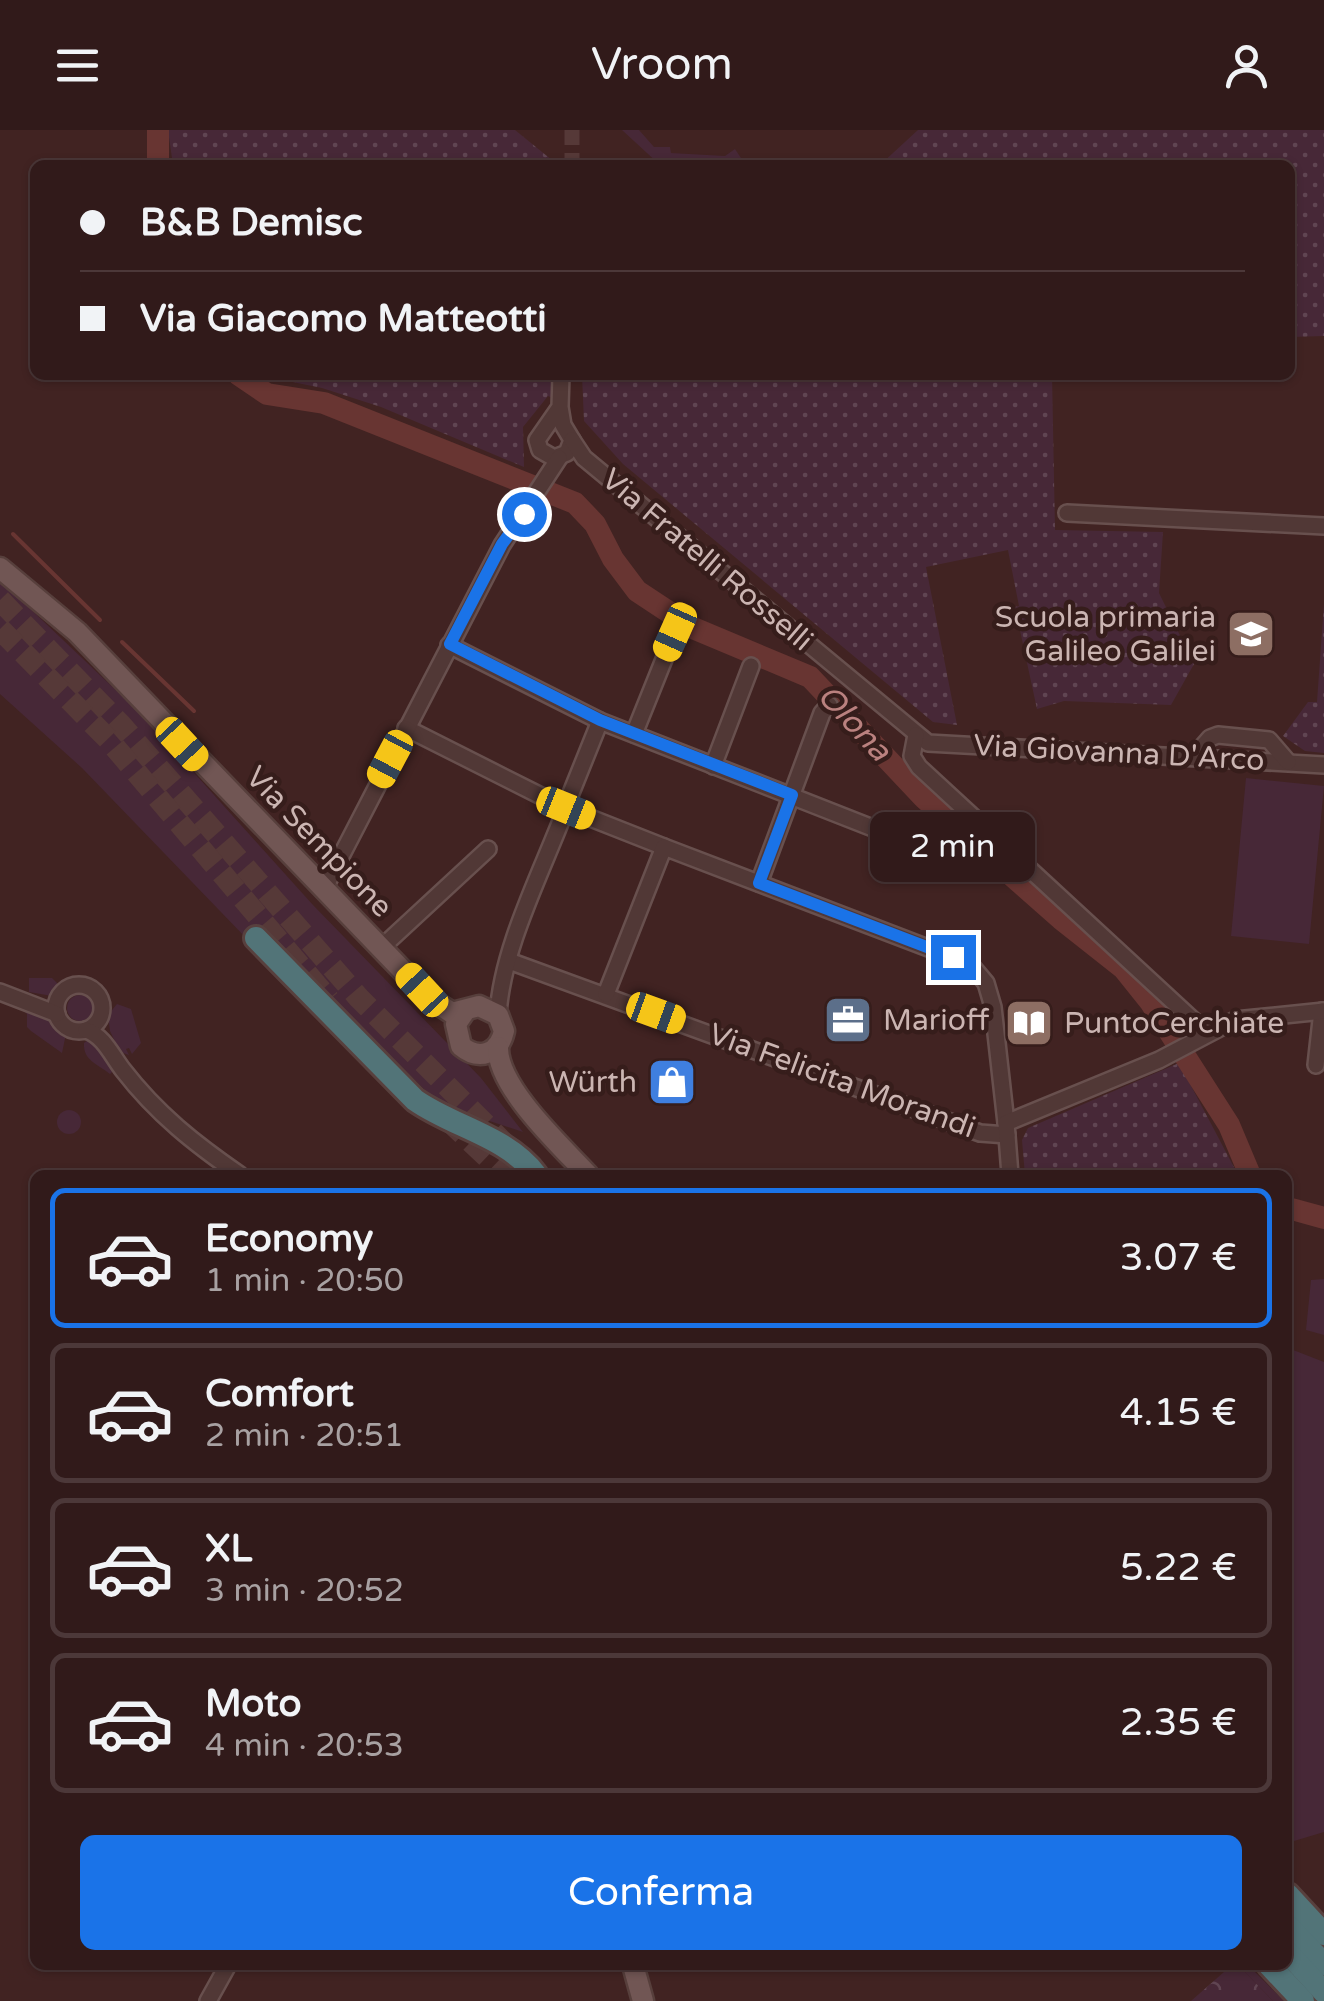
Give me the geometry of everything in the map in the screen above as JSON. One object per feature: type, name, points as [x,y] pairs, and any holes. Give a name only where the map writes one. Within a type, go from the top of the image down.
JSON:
[{"type":"highway","points":[[256,938],[415,1100],[438,1116],[510,1150],[531,1170]]},
{"type":"highway","points":[[1292,1890],[1324,1920]]},
{"type":"highway","points":[[1292,1899],[1324,1934]]},
{"type":"highway","points":[[1292,1930],[1324,1964]]},
{"type":"highway","points":[[1292,1958],[1324,1992]]},
{"type":"highway","points":[[1274,1970],[1303,2001]]},
{"type":"main road","name":"Via Sempione","points":[[0,568],[76,632],[323,891],[437,1004],[452,1013],[482,1011]]},
{"type":"main road","name":"Via Sempione","points":[[381,948],[386,968],[400,986],[436,1020],[456,1032]]},
{"type":"main road","points":[[571,1170],[553,1154],[475,1054],[461,1046],[456,1032],[460,1017],[482,1011],[504,1032],[498,1062],[507,1078],[561,1149],[583,1170]]},
{"type":"main road","points":[[475,1054],[498,1047]]},
{"type":"main road","points":[[634,1970],[643,2001]]},
{"type":"street","points":[[556,456],[538,445],[538,434],[557,425],[562,380]]},
{"type":"street","name":"Via Fratelli Rosselli","points":[[557,425],[584,458],[916,735]]},
{"type":"street","points":[[323,891],[502,544],[556,456],[572,440]]},
{"type":"street","name":"Via Fratelli Rosselli","points":[[556,456],[584,458]]},
{"type":"street","points":[[1068,513],[1324,526]]},
{"type":"street","points":[[634,734],[675,632]]},
{"type":"street","points":[[450,644],[600,720],[916,845]]},
{"type":"street","points":[[713,766],[751,666]]},
{"type":"street","points":[[759,883],[822,714],[829,705]]},
{"type":"street","points":[[482,1011],[502,981],[600,720]]},
{"type":"street","points":[[406,728],[566,808],[970,964],[986,983],[993,1007],[1010,1170]]},
{"type":"street","points":[[916,735],[912,756],[919,767],[1207,1034]]},
{"type":"street","name":"Via Giovanna D'Arco","points":[[916,735],[936,744],[1324,765]]},
{"type":"street","points":[[1202,758],[1210,738],[1240,736],[1269,740],[1288,762]]},
{"type":"street","points":[[606,994],[664,847]]},
{"type":"street","points":[[381,948],[488,849]]},
{"type":"street","name":"Via Felicita Morandi","points":[[508,961],[980,1134],[1007,1129]]},
{"type":"street","points":[[57,1008],[69,988],[82,986],[96,993],[115,1060]]},
{"type":"street","points":[[0,992],[57,1008],[69,1029],[86,1030],[99,1037],[169,1123],[233,1170]]},
{"type":"street","points":[[1007,1129],[1246,1016],[1323,1011],[1316,1066]]},
{"type":"street","points":[[86,1030],[97,1023],[102,1012]]},
{"type":"street","points":[[208,2001],[225,1970]]},
{"type":"green space","points":[[168,130],[515,130],[552,160],[172,160]]},
{"type":"green space","points":[[622,130],[639,130],[654,147],[670,147],[671,153],[725,156],[735,149],[742,160],[655,160]]},
{"type":"green space","points":[[918,130],[1324,130],[1324,336],[1295,337],[1295,160],[885,160]]},
{"type":"green space","points":[[283,380],[556,380],[555,399],[548,396],[523,427],[524,467],[381,407]]},
{"type":"green space","points":[[582,380],[1052,380],[1055,530],[1163,532],[1159,593],[1194,664],[1171,705],[1064,701],[1037,709],[1015,607],[1019,606],[1008,550],[926,567],[957,725],[933,722],[623,464],[584,421]]},
{"type":"green space","points":[[0,580],[143,716],[313,905],[481,1078],[523,1132],[434,1099],[262,928],[247,939],[82,768],[0,694]]},
{"type":"green space","points":[[1324,604],[1324,753],[1305,751],[1283,736],[1308,702],[1317,702]]},
{"type":"green space","points":[[1246,778],[1324,786],[1309,944],[1231,936]]},
{"type":"green space","points":[[29,978],[52,978],[58,991],[52,996],[29,992]]},
{"type":"green space","points":[[80,995],[89,999],[93,1008],[89,1017],[80,1021],[71,1017],[67,1008],[71,999]]},
{"type":"green space","points":[[17,1004],[50,1018],[66,1034],[62,1053],[27,1027],[27,1014]]},
{"type":"green space","points":[[117,1004],[131,1009],[141,1043],[132,1054],[126,1049],[129,1055],[120,1052],[110,1031],[108,1015]]},
{"type":"green space","points":[[89,1039],[99,1043],[113,1071],[110,1074],[86,1054],[84,1043]]},
{"type":"green space","points":[[1179,1063],[1235,1170],[1025,1170],[1022,1140],[1028,1128]]},
{"type":"green space","points":[[69,1110],[78,1113],[78,1131],[69,1134],[60,1131],[57,1122],[60,1113]]},
{"type":"green space","points":[[1324,1279],[1324,1335],[1306,1330],[1311,1280]]},
{"type":"green space","points":[[1292,1350],[1324,1362],[1324,1832],[1294,1841]]},
{"type":"green space","points":[[1226,1970],[1243,1970],[1273,2001],[1191,2001]]},
{"type":"green space","points":[[1243,1970],[1253,1970],[1284,2001],[1273,2001]]},
{"type":"waterway","name":"Olona","points":[[158,130],[158,160]]},
{"type":"waterway","name":"Olona","points":[[246,380],[267,394],[324,403],[575,503],[595,524],[613,559],[637,591],[693,628],[810,677],[924,798],[1061,919],[1123,968],[1151,1003],[1229,1125],[1248,1170]]},
{"type":"waterway","points":[[13,534],[100,620]]},
{"type":"waterway","points":[[122,642],[194,711]]},
{"type":"waterway","name":"Olona","points":[[1292,1209],[1324,1218]]},
{"type":"tunnel","points":[[572,130],[572,160]]},
{"type":"tunnel","points":[[0,600],[121,725],[359,998],[504,1143]]},
{"type":"tunnel","points":[[0,629],[108,739],[329,1000]]},
{"type":"tunnel","points":[[447,1119],[501,1170]]},
{"type":"place","name":"Scuola primaria Galileo Galilei","points":[[1251,634]]},
{"type":"place","name":"Marioff","points":[[848,1020]]},
{"type":"place","name":"PuntoCerchiate","points":[[1029,1023]]},
{"type":"place","name":"Würth","points":[[672,1082]]},
{"type":"route","points":[[524,514],[502,544],[450,644],[600,720],[792,795],[759,883],[953,957]]}]
